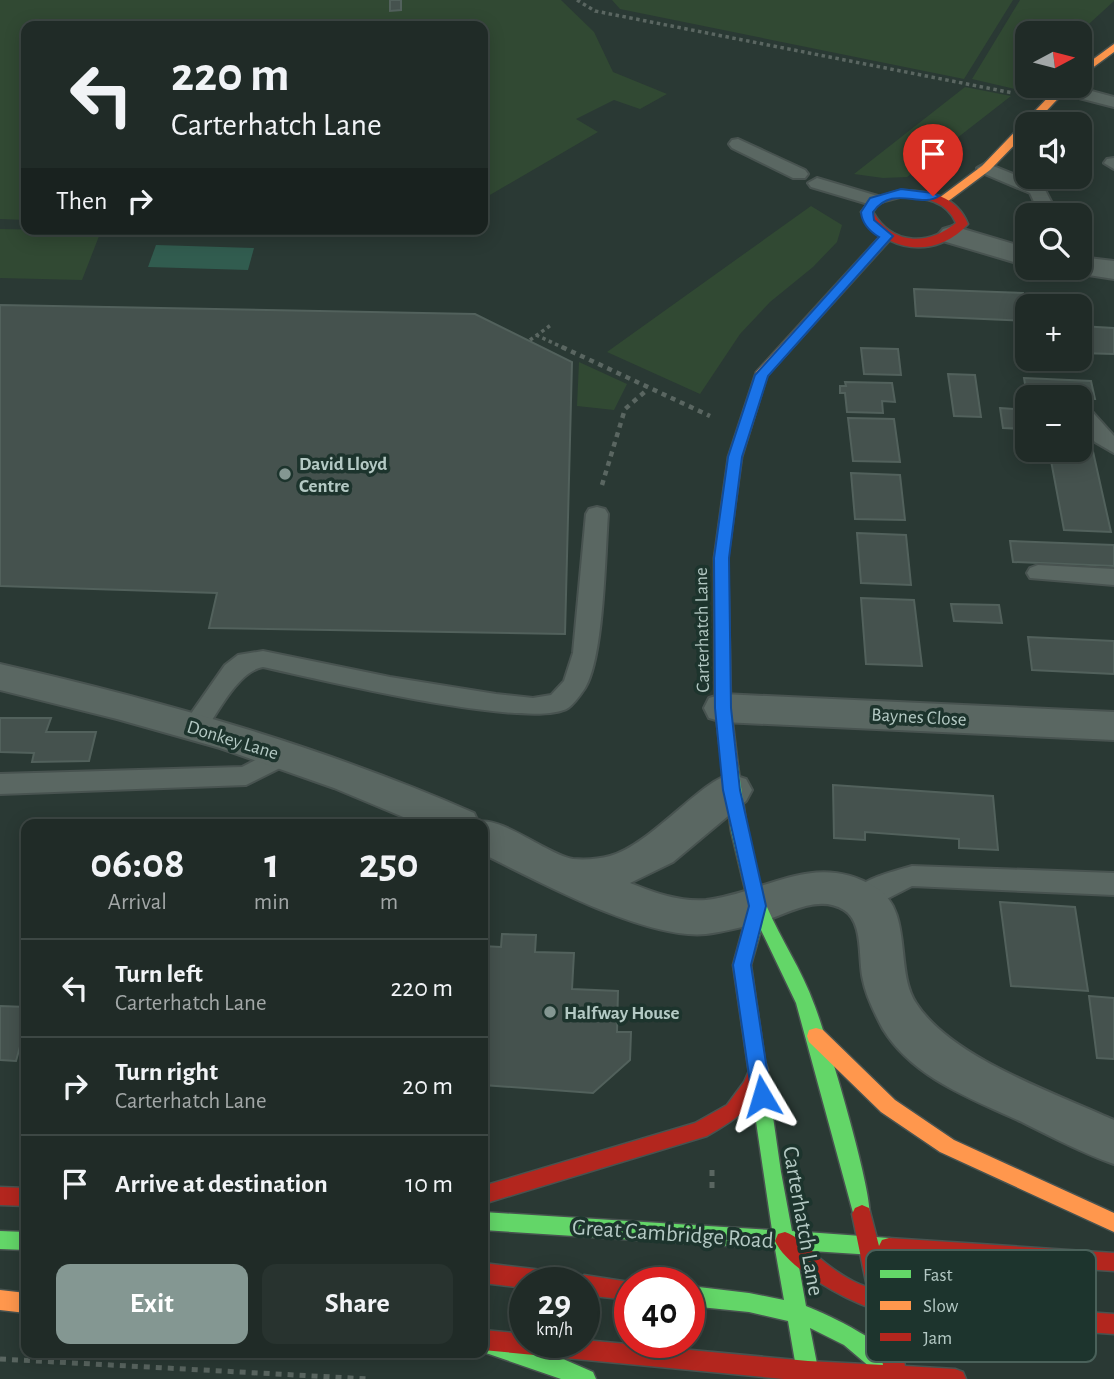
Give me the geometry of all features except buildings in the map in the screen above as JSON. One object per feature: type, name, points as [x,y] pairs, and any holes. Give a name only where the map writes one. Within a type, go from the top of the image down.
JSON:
[{"type":"main road","points":[[1092,64],[1114,47]]},
{"type":"main road","points":[[943,200],[986,168],[1052,98]]},
{"type":"main road","points":[[901,193],[917,193],[943,200],[961,215],[962,224],[953,235],[929,242],[912,242],[887,236],[868,221],[867,212],[875,201],[901,193]]},
{"type":"main road","name":"Carterhatch Lane","points":[[870,1250],[854,1176],[815,1035],[805,1003],[758,906],[732,790],[723,708],[721,558],[735,457],[761,375],[887,236]]},
{"type":"main road","name":"Carterhatch Lane","points":[[758,906],[742,965],[759,1070],[771,1172],[808,1375]]},
{"type":"main road","points":[[815,1035],[888,1106],[947,1146],[1114,1223]]},
{"type":"main road","points":[[488,1194],[700,1130],[734,1111],[752,1087],[759,1070]]},
{"type":"main road","points":[[0,1196],[21,1197]]},
{"type":"main road","name":"Great Cambridge Road","points":[[488,1221],[918,1250]]},
{"type":"main road","points":[[0,1240],[21,1241]]},
{"type":"main road","points":[[785,1241],[816,1268],[850,1290],[866,1296]]},
{"type":"main road","name":"Great Cambridge Road","points":[[1096,1261],[1114,1262]]},
{"type":"main road","points":[[488,1274],[509,1276]]},
{"type":"main road","points":[[705,1297],[748,1301],[797,1312],[836,1328],[866,1346]]},
{"type":"main road","points":[[0,1300],[21,1302]]},
{"type":"main road","points":[[1096,1323],[1114,1324]]},
{"type":"main road","points":[[488,1342],[808,1375],[955,1379]]},
{"type":"main road","points":[[488,1343],[547,1362],[585,1379]]},
{"type":"main road","points":[[882,1362],[897,1378]]},
{"type":"street","points":[[953,235],[1015,253]]},
{"type":"street","points":[[1092,267],[1114,270]]},
{"type":"street","name":"Donkey Lane","points":[[0,677],[194,727],[285,754],[448,819]]},
{"type":"street","name":"Baynes Close","points":[[723,708],[1114,726]]},
{"type":"street","points":[[564,874],[603,874],[639,863],[656,854],[732,790]]},
{"type":"street","points":[[488,838],[644,908],[685,918],[705,917],[758,906],[793,891],[806,889],[836,890],[861,899],[876,917],[885,981],[892,1001],[900,1017],[926,1047],[958,1070],[1114,1143]]},
{"type":"lane","points":[[1092,98],[1114,102]]},
{"type":"lane","points":[[738,144],[799,174]]},
{"type":"lane","points":[[986,168],[1037,190],[1043,203]]},
{"type":"lane","points":[[817,183],[875,201]]},
{"type":"lane","points":[[1092,425],[1114,446]]},
{"type":"lane","points":[[194,727],[234,671],[247,661],[263,659],[390,686],[496,703],[533,707],[559,702],[575,684],[585,653],[597,514]]},
{"type":"lane","points":[[1038,573],[1114,577]]},
{"type":"lane","points":[[0,784],[246,776],[285,754]]},
{"type":"lane","points":[[861,899],[891,883],[912,876],[1114,884]]},
{"type":"path","points":[[577,0],[595,11],[1015,83]]},
{"type":"path","points":[[530,340],[551,325]]},
{"type":"path","points":[[536,335],[743,430]]},
{"type":"path","points":[[597,514],[604,475],[625,409],[638,395],[649,389]]},
{"type":"path","points":[[0,1359],[369,1379]]},
{"type":"shaded area","points":[[0,0],[561,0],[594,32],[613,72],[667,94],[640,109],[614,100],[576,119],[598,132],[488,196],[488,21],[21,21],[21,220],[0,219]]},
{"type":"shaded area","points":[[612,0],[1013,0],[964,79],[620,9]]},
{"type":"shaded area","points":[[1020,0],[1114,0],[1092,21],[1015,21],[1015,89],[972,79]]},
{"type":"shaded area","points":[[965,87],[1011,96],[907,177],[883,178],[854,174]]},
{"type":"shaded area","points":[[811,206],[842,225],[837,242],[813,267],[770,302],[740,334],[700,394],[607,352]]},
{"type":"shaded area","points":[[0,229],[21,229],[21,235],[99,235],[82,280],[0,278]]},
{"type":"shaded area","points":[[156,245],[254,248],[248,270],[148,267]]},
{"type":"shaded area","points":[[579,362],[627,384],[614,410],[577,406]]},
{"type":"traffic: fast","points":[[730,766],[739,831],[758,906],[805,1003],[854,1176],[862,1214]]},
{"type":"traffic: fast","points":[[758,906],[742,965],[771,1172],[809,1379]]},
{"type":"traffic: fast","points":[[488,1221],[889,1247]]},
{"type":"traffic: fast","points":[[0,1240],[21,1241]]},
{"type":"traffic: fast","points":[[705,1298],[749,1302],[802,1315],[827,1324],[866,1348]]},
{"type":"traffic: fast","points":[[488,1344],[547,1362],[585,1379]]},
{"type":"traffic: fast","points":[[882,1362],[896,1376]]},
{"type":"traffic: slow","points":[[1092,64],[1114,47]]},
{"type":"traffic: slow","points":[[943,200],[986,168],[1053,98]]},
{"type":"traffic: slow","points":[[730,766],[723,708],[721,558],[735,457],[761,375],[887,236]]},
{"type":"traffic: slow","points":[[816,1036],[888,1106],[947,1146],[1114,1223]]},
{"type":"traffic: slow","points":[[0,1300],[21,1302]]},
{"type":"traffic: jam","points":[[901,193],[920,194],[946,202],[953,207],[962,224],[951,233],[924,243],[910,243],[884,234],[874,225],[867,212],[875,201],[901,193]]},
{"type":"traffic: jam","points":[[488,1194],[700,1130],[734,1111],[752,1087],[759,1070]]},
{"type":"traffic: jam","points":[[0,1196],[21,1197]]},
{"type":"traffic: jam","points":[[862,1214],[870,1250]]},
{"type":"traffic: jam","points":[[785,1241],[816,1268],[850,1291],[866,1296]]},
{"type":"traffic: jam","points":[[889,1247],[934,1250]]},
{"type":"traffic: jam","points":[[1096,1261],[1114,1262]]},
{"type":"traffic: jam","points":[[488,1274],[509,1276]]},
{"type":"traffic: jam","points":[[600,1287],[614,1288]]},
{"type":"traffic: jam","points":[[1096,1323],[1114,1324]]},
{"type":"traffic: jam","points":[[488,1340],[808,1371],[955,1379]]},
{"type":"traffic: jam","points":[[893,1362],[897,1379]]},
{"type":"place","name":"David Lloyd Centre","points":[[285,474]]},
{"type":"place","name":"Halfway House","points":[[550,1012]]},
{"type":"route","points":[[762,1096],[742,965],[758,906],[739,831],[723,708],[721,558],[735,457],[761,375],[887,236],[868,221],[867,212],[875,201],[901,193],[933,196]]}]
